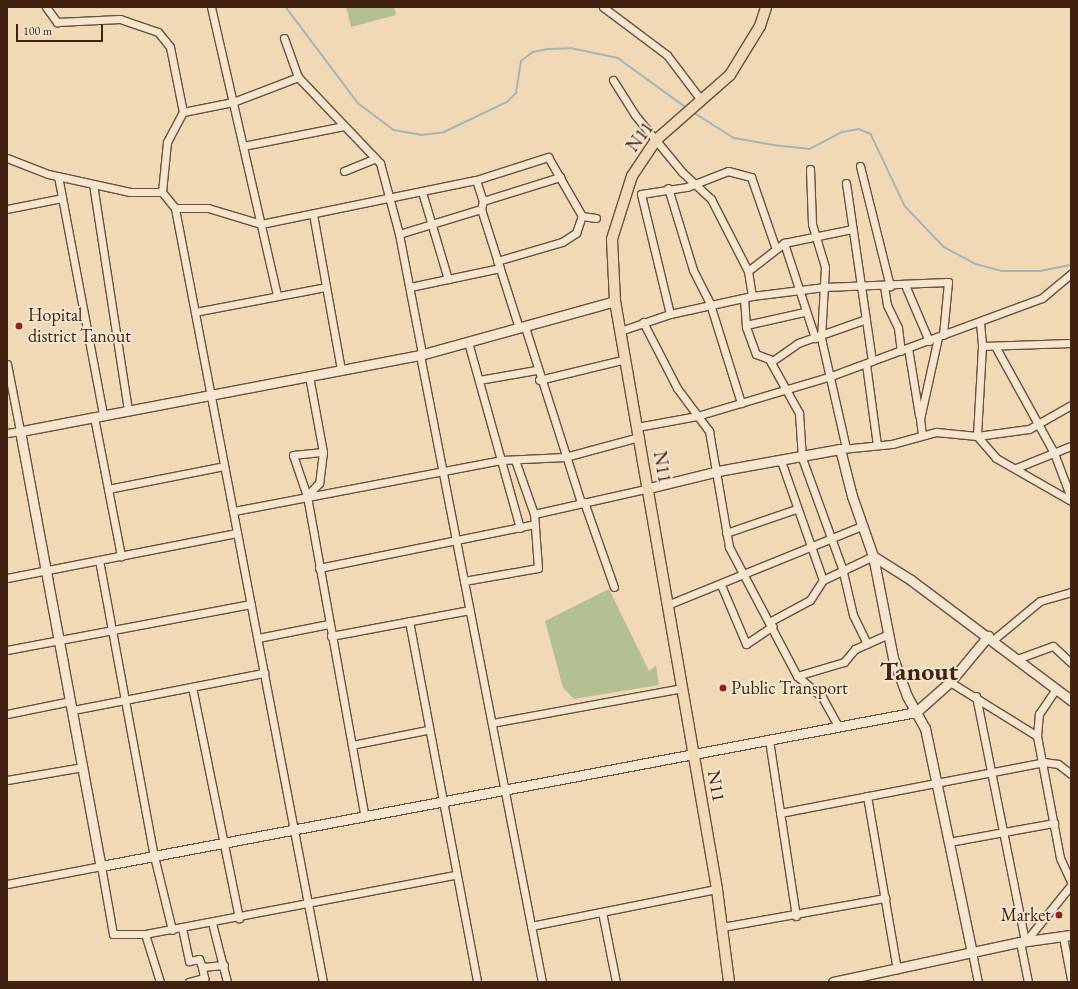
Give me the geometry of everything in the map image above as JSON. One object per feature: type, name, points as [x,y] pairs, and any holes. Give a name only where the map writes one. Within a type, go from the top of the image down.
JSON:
[{"type":"main road","name":"N11","points":[[729,982],[717,889],[649,488],[615,301],[612,239],[632,176],[656,140],[681,115],[697,103],[739,63],[766,7]]},
{"type":"street","points":[[46,7],[57,22],[120,19],[158,32],[170,47],[183,112],[168,142],[162,192],[175,208],[324,982]]},
{"type":"street","points":[[211,7],[277,296]]},
{"type":"street","points":[[603,7],[667,55],[697,103]]},
{"type":"street","points":[[284,38],[298,77],[374,159],[380,163],[399,234],[410,287],[456,541],[506,791],[542,982]]},
{"type":"street","points":[[183,112],[233,102],[298,77]]},
{"type":"street","points":[[613,80],[656,140],[694,183],[711,199],[748,271],[752,296]]},
{"type":"street","points":[[243,146],[344,126]]},
{"type":"street","points":[[175,208],[208,208],[261,224],[389,200],[476,180],[548,157],[582,216],[576,233],[562,242],[499,264],[448,279],[410,287]]},
{"type":"street","points":[[7,158],[58,176],[92,184],[130,192],[162,192]]},
{"type":"street","points":[[344,171],[374,159]]},
{"type":"street","points":[[860,166],[887,286],[887,305],[898,328],[905,350],[922,435]]},
{"type":"street","points":[[810,169],[816,236],[825,267],[822,335],[831,376],[843,449],[862,526],[874,556],[887,635],[907,696],[926,728],[978,982]]},
{"type":"street","points":[[670,314],[641,194],[668,188],[687,188],[694,183],[728,172],[751,177],[776,249]]},
{"type":"street","points":[[58,176],[99,416],[108,488],[121,556]]},
{"type":"street","points":[[483,201],[560,177]]},
{"type":"street","points":[[476,180],[483,201],[481,209],[499,264],[522,327],[565,457],[614,587]]},
{"type":"street","points":[[846,183],[866,319],[877,445]]},
{"type":"street","points":[[92,184],[128,410]]},
{"type":"street","points":[[668,188],[693,270],[710,304],[741,403]]},
{"type":"street","points":[[422,192],[430,224],[448,279]]},
{"type":"street","points":[[7,209],[62,198]]},
{"type":"street","points":[[399,234],[481,209]]},
{"type":"street","points":[[313,214],[341,370]]},
{"type":"street","points":[[582,216],[596,218]]},
{"type":"street","points":[[748,271],[784,243],[852,229]]},
{"type":"street","points":[[784,243],[804,312],[815,338]]},
{"type":"street","points":[[234,511],[307,496],[444,473],[502,460],[565,457],[638,432],[787,390],[905,350],[1042,298],[1071,274]]},
{"type":"street","points":[[620,331],[670,314],[752,296],[824,287],[887,286],[948,282],[941,336],[920,419]]},
{"type":"street","points":[[905,285],[929,341]]},
{"type":"street","points":[[195,312],[326,287]]},
{"type":"street","points":[[744,298],[746,325],[756,354],[771,362],[799,413],[802,458],[842,568],[853,615],[867,644]]},
{"type":"street","points":[[7,433],[421,354],[615,301]]},
{"type":"street","points":[[746,325],[804,312]]},
{"type":"street","points":[[771,362],[788,353],[786,348],[866,319]]},
{"type":"street","points":[[643,322],[677,388],[709,431],[718,471],[726,533],[744,575],[772,623],[797,676],[822,697],[837,724]]},
{"type":"street","points":[[980,322],[982,346],[977,436],[996,458],[1016,468],[1071,501]]},
{"type":"street","points":[[468,342],[520,528]]},
{"type":"street","points":[[982,346],[1071,343]]},
{"type":"street","points":[[995,346],[1036,423],[1054,453],[1071,498]]},
{"type":"street","points":[[539,380],[626,360]]},
{"type":"street","points":[[7,364],[48,570],[113,934],[145,934],[172,930],[455,875]]},
{"type":"street","points":[[479,380],[536,370]]},
{"type":"street","points":[[307,496],[319,483],[323,452],[309,376]]},
{"type":"street","points":[[534,514],[718,471],[802,458],[843,449],[877,445],[936,432],[977,436],[1012,433],[1036,423],[1071,405]]},
{"type":"street","points":[[1016,468],[1071,446]]},
{"type":"street","points":[[323,452],[293,455],[307,496],[365,817]]},
{"type":"street","points":[[464,581],[538,568],[536,524],[534,514],[515,460]]},
{"type":"street","points":[[781,461],[796,510],[823,580]]},
{"type":"street","points":[[108,488],[224,466]]},
{"type":"street","points":[[726,533],[796,510]]},
{"type":"street","points":[[319,568],[536,524]]},
{"type":"street","points":[[668,605],[721,585],[862,526]]},
{"type":"street","points":[[7,578],[237,533]]},
{"type":"street","points":[[721,585],[746,644],[772,623],[810,600],[823,580],[842,568],[874,556]]},
{"type":"street","points":[[874,556],[990,638],[1071,700]]},
{"type":"street","points":[[99,560],[154,856],[172,930]]},
{"type":"street","points":[[7,884],[506,791],[693,753],[769,740],[837,724],[916,712],[950,682],[990,638],[1040,601],[1071,592]]},
{"type":"street","points":[[7,650],[251,604]]},
{"type":"street","points":[[332,636],[470,610]]},
{"type":"street","points":[[409,621],[440,803],[477,982]]},
{"type":"street","points":[[258,638],[329,624]]},
{"type":"street","points":[[797,676],[844,662],[855,649],[887,635]]},
{"type":"street","points":[[1017,659],[1053,646],[1071,663]]},
{"type":"street","points":[[7,714],[72,705],[125,700],[264,672]]},
{"type":"street","points":[[950,682],[976,696],[1037,736]]},
{"type":"street","points":[[192,686],[222,844],[239,918]]},
{"type":"street","points":[[492,723],[682,688]]},
{"type":"street","points":[[1056,689],[1039,714],[1037,736],[1044,762],[1060,858],[1071,882]]},
{"type":"street","points":[[976,696],[1003,832],[1023,942],[1028,982]]},
{"type":"street","points":[[352,745],[427,730]]},
{"type":"street","points":[[769,740],[796,916]]},
{"type":"street","points":[[780,813],[1044,762],[1058,764],[1071,774]]},
{"type":"street","points":[[7,780],[83,767]]},
{"type":"street","points":[[867,796],[897,969]]},
{"type":"street","points":[[949,842],[1054,823]]},
{"type":"street","points":[[1023,942],[1071,885]]},
{"type":"street","points":[[531,926],[717,889]]},
{"type":"street","points":[[722,927],[796,916],[885,898]]},
{"type":"street","points":[[602,912],[616,982]]},
{"type":"street","points":[[212,923],[224,965],[227,982]]},
{"type":"street","points":[[182,928],[189,961],[199,959],[204,978],[189,982]]},
{"type":"street","points":[[145,934],[160,982]]},
{"type":"street","points":[[833,982],[853,980],[972,952],[1023,942],[1067,936],[1071,979]]},
{"type":"street","points":[[202,967],[224,965]]},
{"type":"green space","points":[[346,7],[394,7],[396,15],[351,27]]},
{"type":"green space","points":[[609,589],[649,671],[656,665],[659,685],[574,699],[563,688],[545,621]]},
{"type":"waterway","points":[[286,7],[358,103],[394,130],[421,135],[444,132],[507,102],[516,93],[521,61],[533,52],[548,49],[571,48],[618,58],[687,108]]},
{"type":"waterway","points":[[693,112],[734,138],[773,145],[810,149],[842,132],[859,129],[871,134],[905,206],[944,247],[976,264],[1002,271],[1040,271],[1071,265]]},
{"type":"place","name":"Hopital district Tanout","points":[[19,326]]},
{"type":"place","name":"Public Transport","points":[[723,688]]},
{"type":"place","name":"Market","points":[[1059,915]]},
{"type":"district","name":"Tanout","points":[[919,672]]}]
